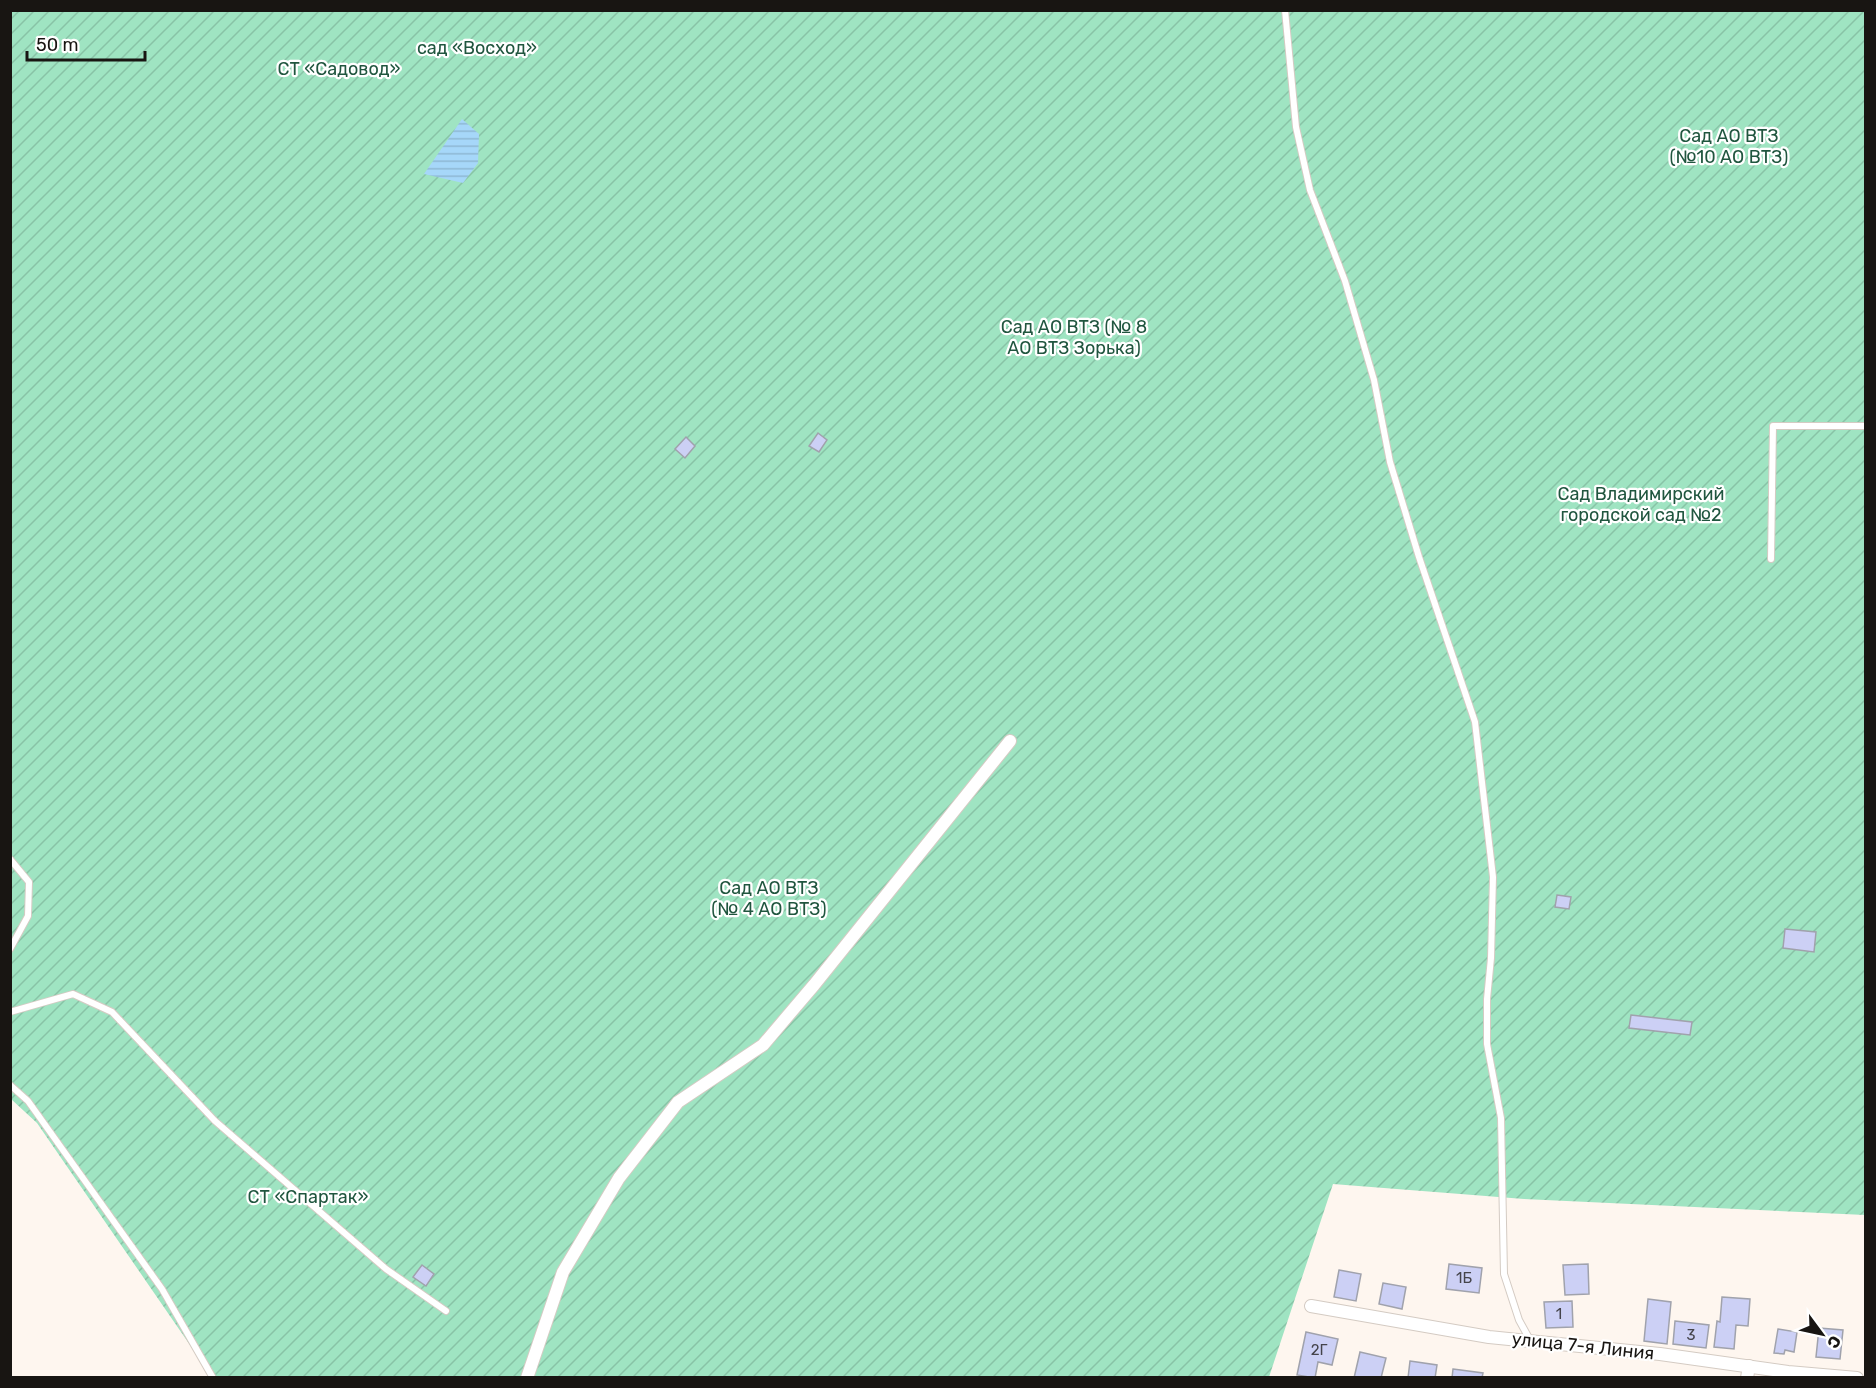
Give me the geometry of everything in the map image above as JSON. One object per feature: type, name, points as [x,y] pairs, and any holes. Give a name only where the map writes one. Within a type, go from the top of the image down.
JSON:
[{"type":"street","points":[[526,1377],[563,1272],[619,1178],[678,1102],[763,1045],[1010,741]]},
{"type":"street","name":"улица 7-я Линия","points":[[1311,1306],[1489,1337],[1530,1340],[1748,1372],[1788,1372],[1857,1377]]},
{"type":"lane","points":[[1285,10],[1296,127],[1310,190],[1345,281],[1374,380],[1390,462],[1419,557],[1475,722],[1493,878],[1487,1044],[1501,1118],[1504,1274],[1519,1320],[1530,1340]]},
{"type":"lane","points":[[1771,559],[1773,426],[1866,426]]},
{"type":"lane","points":[[10,859],[29,882],[28,916],[10,949]]},
{"type":"lane","points":[[10,1012],[73,994],[112,1012],[215,1121],[386,1269],[446,1311]]},
{"type":"lane","points":[[10,1086],[28,1101],[162,1289],[213,1377]]},
{"type":"green space","points":[[10,11],[1865,11],[1865,1215],[1524,1199],[1333,1184],[1269,1377],[212,1377],[37,1123],[11,1099]]},
{"type":"water","points":[[462,119],[479,134],[478,163],[463,183],[424,174]]},
{"type":"building","points":[[818,433],[827,440],[819,452],[809,446]]},
{"type":"building","points":[[686,437],[695,446],[685,458],[675,449]]},
{"type":"building","points":[[1557,895],[1571,897],[1569,909],[1555,907]]},
{"type":"building","points":[[1785,929],[1816,932],[1814,952],[1783,948]]},
{"type":"building","points":[[1631,1015],[1692,1022],[1690,1035],[1629,1028]]},
{"type":"building","points":[[1449,1264],[1482,1268],[1479,1293],[1446,1289]]},
{"type":"building","points":[[1588,1264],[1589,1294],[1565,1295],[1563,1265]]},
{"type":"building","points":[[422,1265],[434,1274],[426,1286],[413,1277]]},
{"type":"building","points":[[1339,1270],[1361,1274],[1356,1301],[1334,1297]]},
{"type":"building","points":[[1383,1283],[1406,1287],[1402,1309],[1379,1304]]},
{"type":"building","points":[[1722,1297],[1750,1299],[1748,1326],[1736,1325],[1734,1349],[1714,1347],[1717,1321],[1720,1322]]},
{"type":"building","points":[[1648,1299],[1671,1302],[1667,1344],[1644,1341]]},
{"type":"building","points":[[1572,1301],[1573,1327],[1546,1328],[1544,1302]]},
{"type":"building","points":[[1675,1321],[1709,1325],[1706,1348],[1673,1344]]},
{"type":"building","points":[[1819,1328],[1843,1330],[1840,1359],[1816,1357]]},
{"type":"building","points":[[1778,1329],[1797,1332],[1794,1352],[1785,1350],[1784,1354],[1774,1353]]},
{"type":"building","points":[[1306,1332],[1338,1339],[1332,1365],[1318,1362],[1315,1378],[1297,1375]]},
{"type":"building","points":[[1360,1352],[1386,1358],[1381,1378],[1354,1378]]},
{"type":"building","points":[[1410,1361],[1437,1365],[1435,1378],[1408,1378]]},
{"type":"building","points":[[1453,1369],[1483,1373],[1482,1378],[1452,1378]]},
{"type":"park label","name":"сад «Восход»","points":[[477,48]]},
{"type":"park label","name":"СТ «Садовод»","points":[[339,69]]},
{"type":"park label","name":"Сад АО ВТЗ (№10 АО ВТЗ)","points":[[1729,146]]},
{"type":"park label","name":"Сад АО ВТЗ (№ 8 АО ВТЗ Зорька)","points":[[1074,337]]},
{"type":"park label","name":"Сад Владимирский городской сад №2","points":[[1641,504]]},
{"type":"park label","name":"Сад АО ВТЗ (№ 4 АО ВТЗ)","points":[[769,898]]},
{"type":"park label","name":"СТ «Спартак»","points":[[308,1197]]}]
